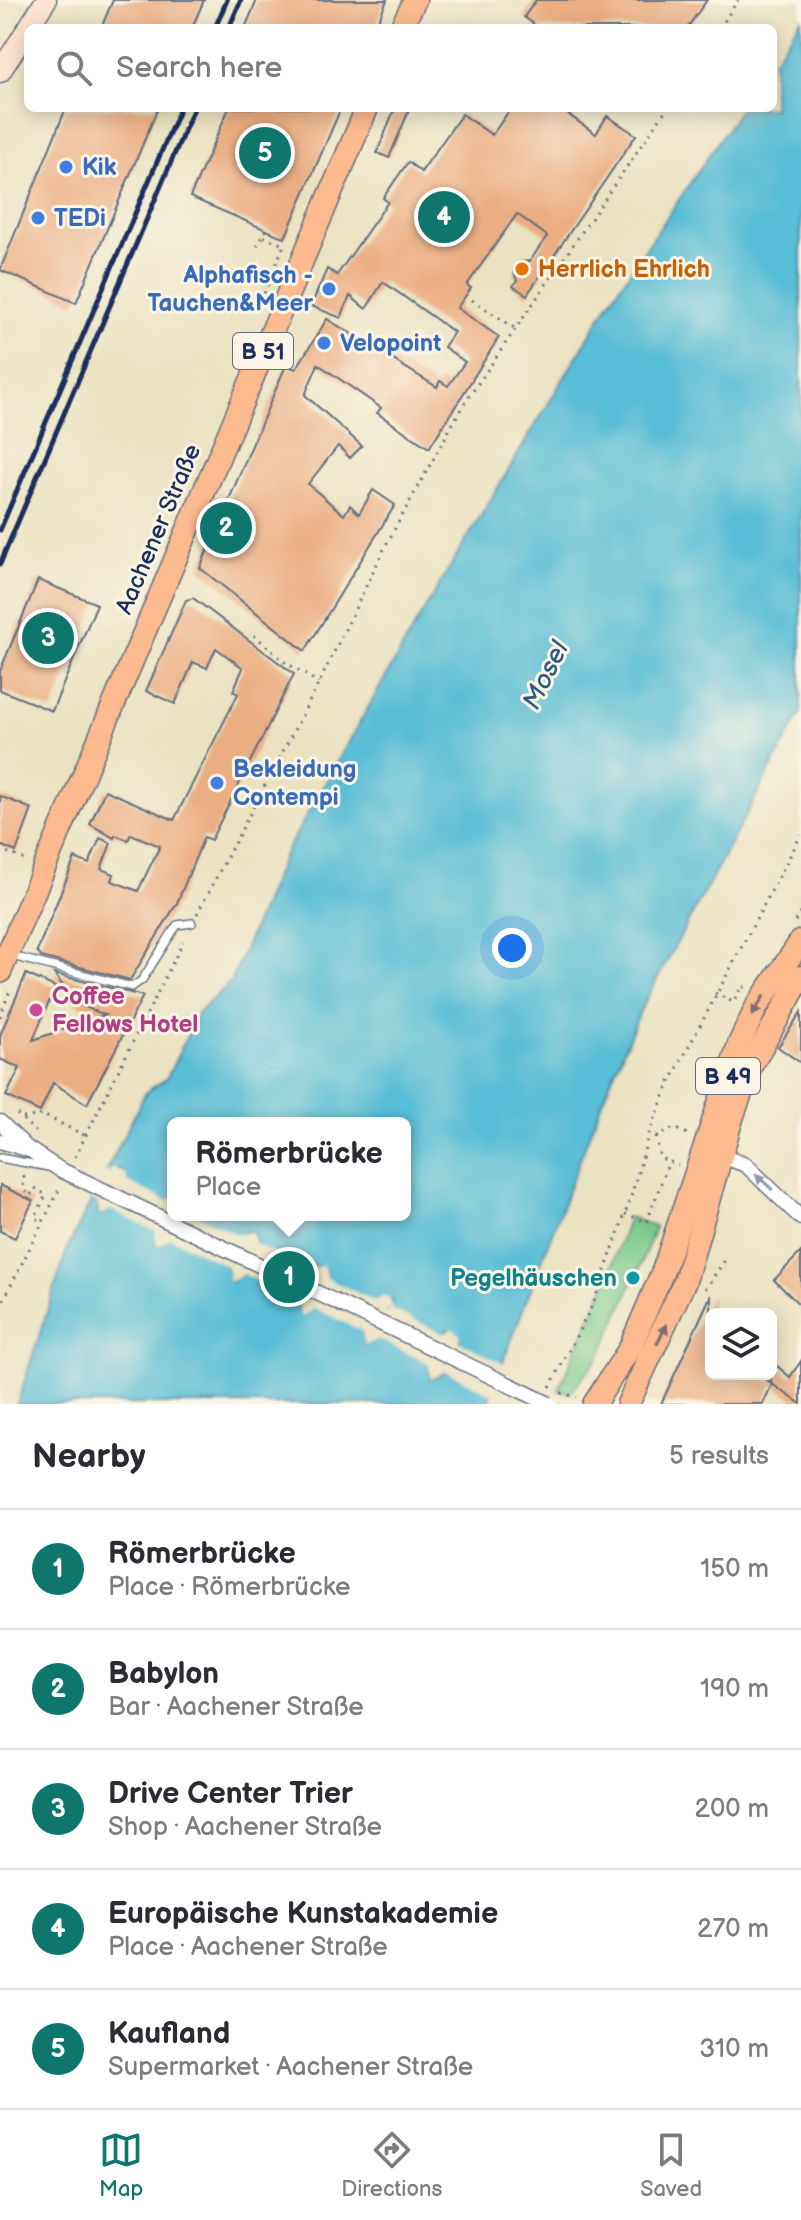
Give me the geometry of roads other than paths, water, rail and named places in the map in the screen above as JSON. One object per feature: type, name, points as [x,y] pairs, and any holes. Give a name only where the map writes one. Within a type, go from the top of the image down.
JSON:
[{"type":"main road","points":[[403,24],[415,0]]},
{"type":"main road","name":"Aachener Straße","points":[[3,963],[365,112]]},
{"type":"main road","name":"B 49","points":[[586,1400],[639,1328],[681,1223],[690,1167],[739,1044],[757,1006],[801,941]]},
{"type":"main road","name":"B 49","points":[[628,1404],[685,1281],[751,1066],[801,977]]},
{"type":"main road","points":[[690,1167],[722,1156]]},
{"type":"street","points":[[31,24],[46,0]]},
{"type":"street","points":[[0,72],[24,34]]},
{"type":"street","points":[[0,1122],[30,1150],[59,1169],[167,1219]]},
{"type":"street","points":[[0,1141],[30,1150]]},
{"type":"street","points":[[722,1156],[746,1165],[801,1218]]},
{"type":"street","points":[[171,1221],[551,1397]]},
{"type":"lane","points":[[3,963],[132,987],[142,980],[177,925],[192,923]]},
{"type":"lane","points":[[0,1158],[59,1169]]},
{"type":"water","name":"Mosel","points":[[801,19],[801,713],[641,1009],[601,1104],[487,1404],[17,1404],[68,1247],[146,1092],[167,1078],[198,1013],[231,981],[283,857],[420,617],[609,303],[738,112],[777,112],[777,55]],"holes":[[[121,1169],[128,1182],[110,1210],[100,1215],[97,1203],[108,1172]],[[244,1232],[253,1233],[257,1244],[244,1274],[230,1282],[227,1268]],[[314,1266],[327,1271],[326,1284],[320,1297],[300,1316],[298,1302]],[[378,1298],[392,1301],[378,1338],[364,1346],[362,1331]],[[447,1329],[460,1339],[444,1373],[431,1379],[428,1363]]]},
{"type":"railway","points":[[217,24],[227,0]]},
{"type":"railway","points":[[231,24],[241,0]]},
{"type":"railway","points":[[0,530],[178,112]]},
{"type":"railway","points":[[0,564],[192,112]]},
{"type":"place","name":"Kaufland","points":[[265,153]]},
{"type":"place","name":"Kik","points":[[66,167]]},
{"type":"place","name":"Europäische Kunstakademie","points":[[444,217]]},
{"type":"place","name":"TEDi","points":[[38,218]]},
{"type":"place","name":"Herrlich Ehrlich","points":[[522,269]]},
{"type":"place","name":"Alphafisch - Tauchen&Meer","points":[[329,289]]},
{"type":"place","name":"Velopoint","points":[[324,343]]},
{"type":"place","name":"Babylon","points":[[226,528]]},
{"type":"place","name":"Drive Center Trier","points":[[48,638]]},
{"type":"place","name":"Bekleidung Contempi","points":[[217,783]]},
{"type":"place","name":"Coffee Fellows Hotel","points":[[36,1010]]},
{"type":"place","name":"Römerbrücke","points":[[289,1277]]},
{"type":"place","name":"Pegelhäuschen","points":[[633,1278]]}]
